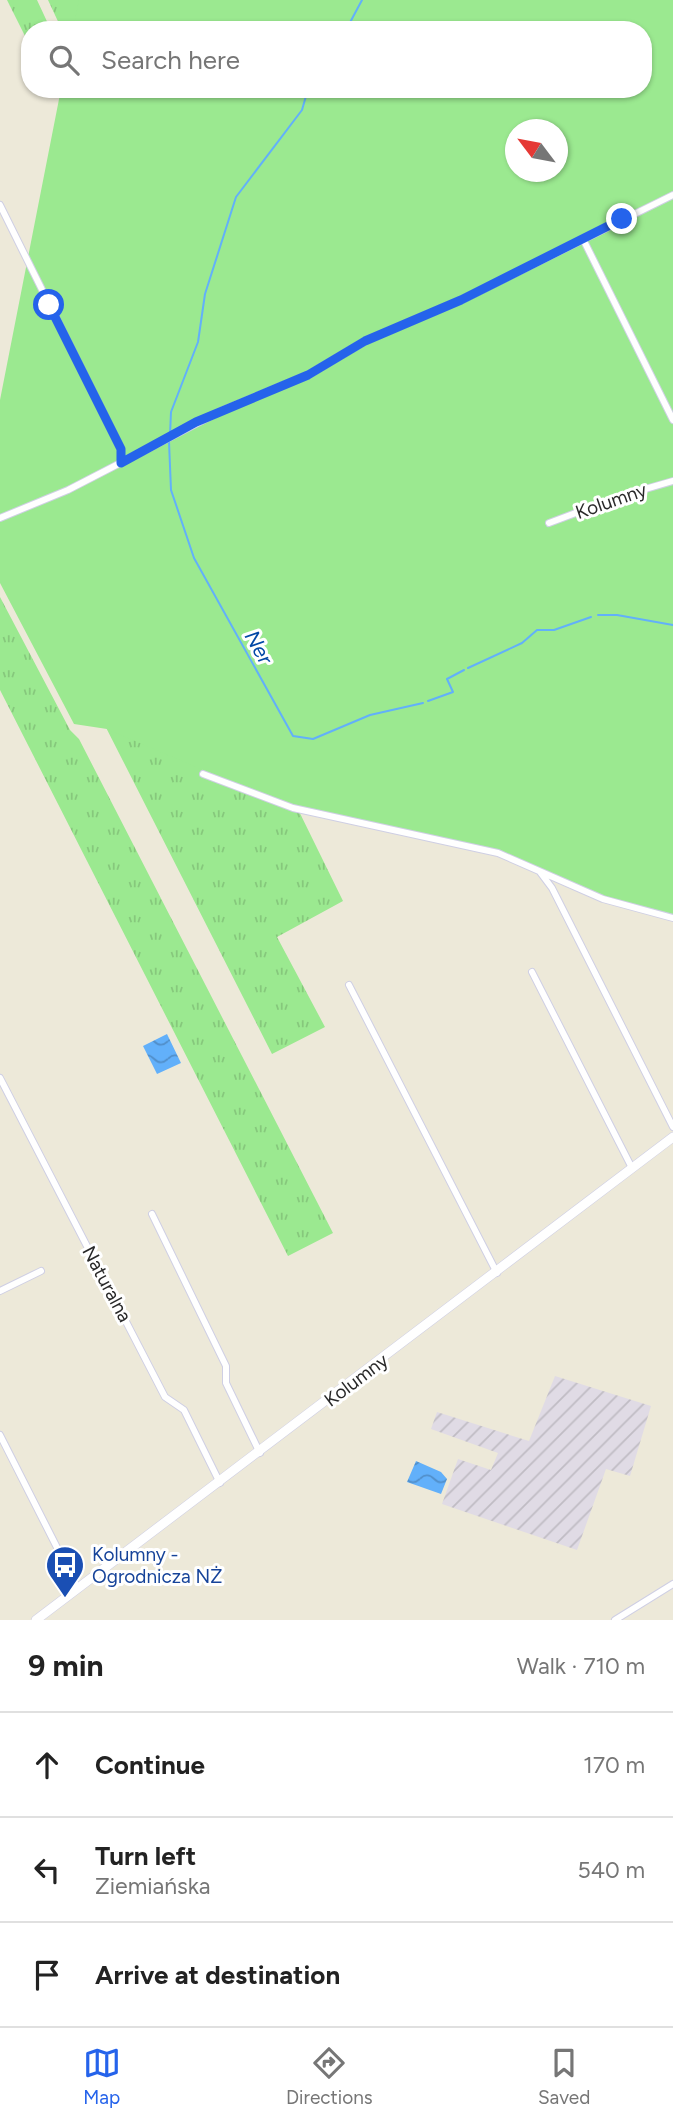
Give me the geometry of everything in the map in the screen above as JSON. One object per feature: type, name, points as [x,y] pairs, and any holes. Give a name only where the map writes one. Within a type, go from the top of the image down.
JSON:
[{"type":"street","points":[[0,518],[68,490],[196,422],[308,375],[365,341],[461,300],[673,195]]},
{"type":"street","points":[[0,205],[121,449],[121,463]]},
{"type":"street","points":[[583,239],[673,420]]},
{"type":"street","name":"Kolumny","points":[[550,523],[621,496],[673,481]]},
{"type":"street","points":[[203,774],[293,808],[491,851],[603,900],[673,918]]},
{"type":"street","points":[[540,872],[552,888],[673,1127]]},
{"type":"street","points":[[531,972],[632,1168]]},
{"type":"street","points":[[349,985],[496,1273]]},
{"type":"street","name":"Naturalna","points":[[0,1078],[165,1397],[184,1409],[220,1483]]},
{"type":"street","name":"Kolumny","points":[[36,1620],[260,1453],[673,1137]]},
{"type":"street","points":[[152,1214],[226,1366],[226,1383],[260,1453]]},
{"type":"street","points":[[0,1291],[41,1271]]},
{"type":"street","points":[[0,1435],[78,1589]]},
{"type":"street","points":[[615,1620],[673,1584]]},
{"type":"shaded area","points":[[555,1376],[651,1406],[630,1476],[606,1469],[577,1550],[442,1504],[458,1459],[491,1470],[498,1453],[431,1429],[437,1412],[529,1441]]},
{"type":"green space","points":[[7,0],[37,0],[47,21],[21,21],[21,28]]},
{"type":"green space","points":[[48,0],[97,0],[108,21],[58,21]]},
{"type":"green space","points":[[79,0],[673,0],[673,917],[626,906],[484,849],[294,809],[107,729],[74,724],[0,583],[0,400],[59,98],[652,98],[652,21],[75,21]]},
{"type":"green space","points":[[2,523],[290,793],[343,901],[277,937],[325,1027],[272,1054]]},
{"type":"green space","points":[[0,597],[70,730],[79,739],[333,1233],[288,1256],[0,690]]},
{"type":"water","points":[[167,1034],[181,1063],[157,1074],[143,1046]]},
{"type":"water","points":[[416,1461],[441,1472],[447,1479],[441,1494],[407,1482]]},
{"type":"waterway","name":"Ner","points":[[351,21],[362,0]]},
{"type":"waterway","name":"Ner","points":[[170,435],[171,412],[198,342],[205,294],[236,197],[302,110],[305,98]]},
{"type":"waterway","name":"Ner","points":[[169,442],[171,490],[194,558],[293,736],[313,739],[370,715],[423,703]]},
{"type":"waterway","name":"Ner","points":[[598,615],[617,615],[673,625]]},
{"type":"waterway","name":"Ner","points":[[468,668],[522,643],[537,630],[554,630],[591,617]]},
{"type":"waterway","name":"Ner","points":[[428,701],[453,692],[447,679],[464,670]]},
{"type":"place","name":"Kolumny - Ogrodnicza NŻ","points":[[65,1599]]},
{"type":"route","points":[[49,305],[121,449],[121,463],[146,452],[196,422],[308,375],[365,341],[461,300],[622,219]]}]
